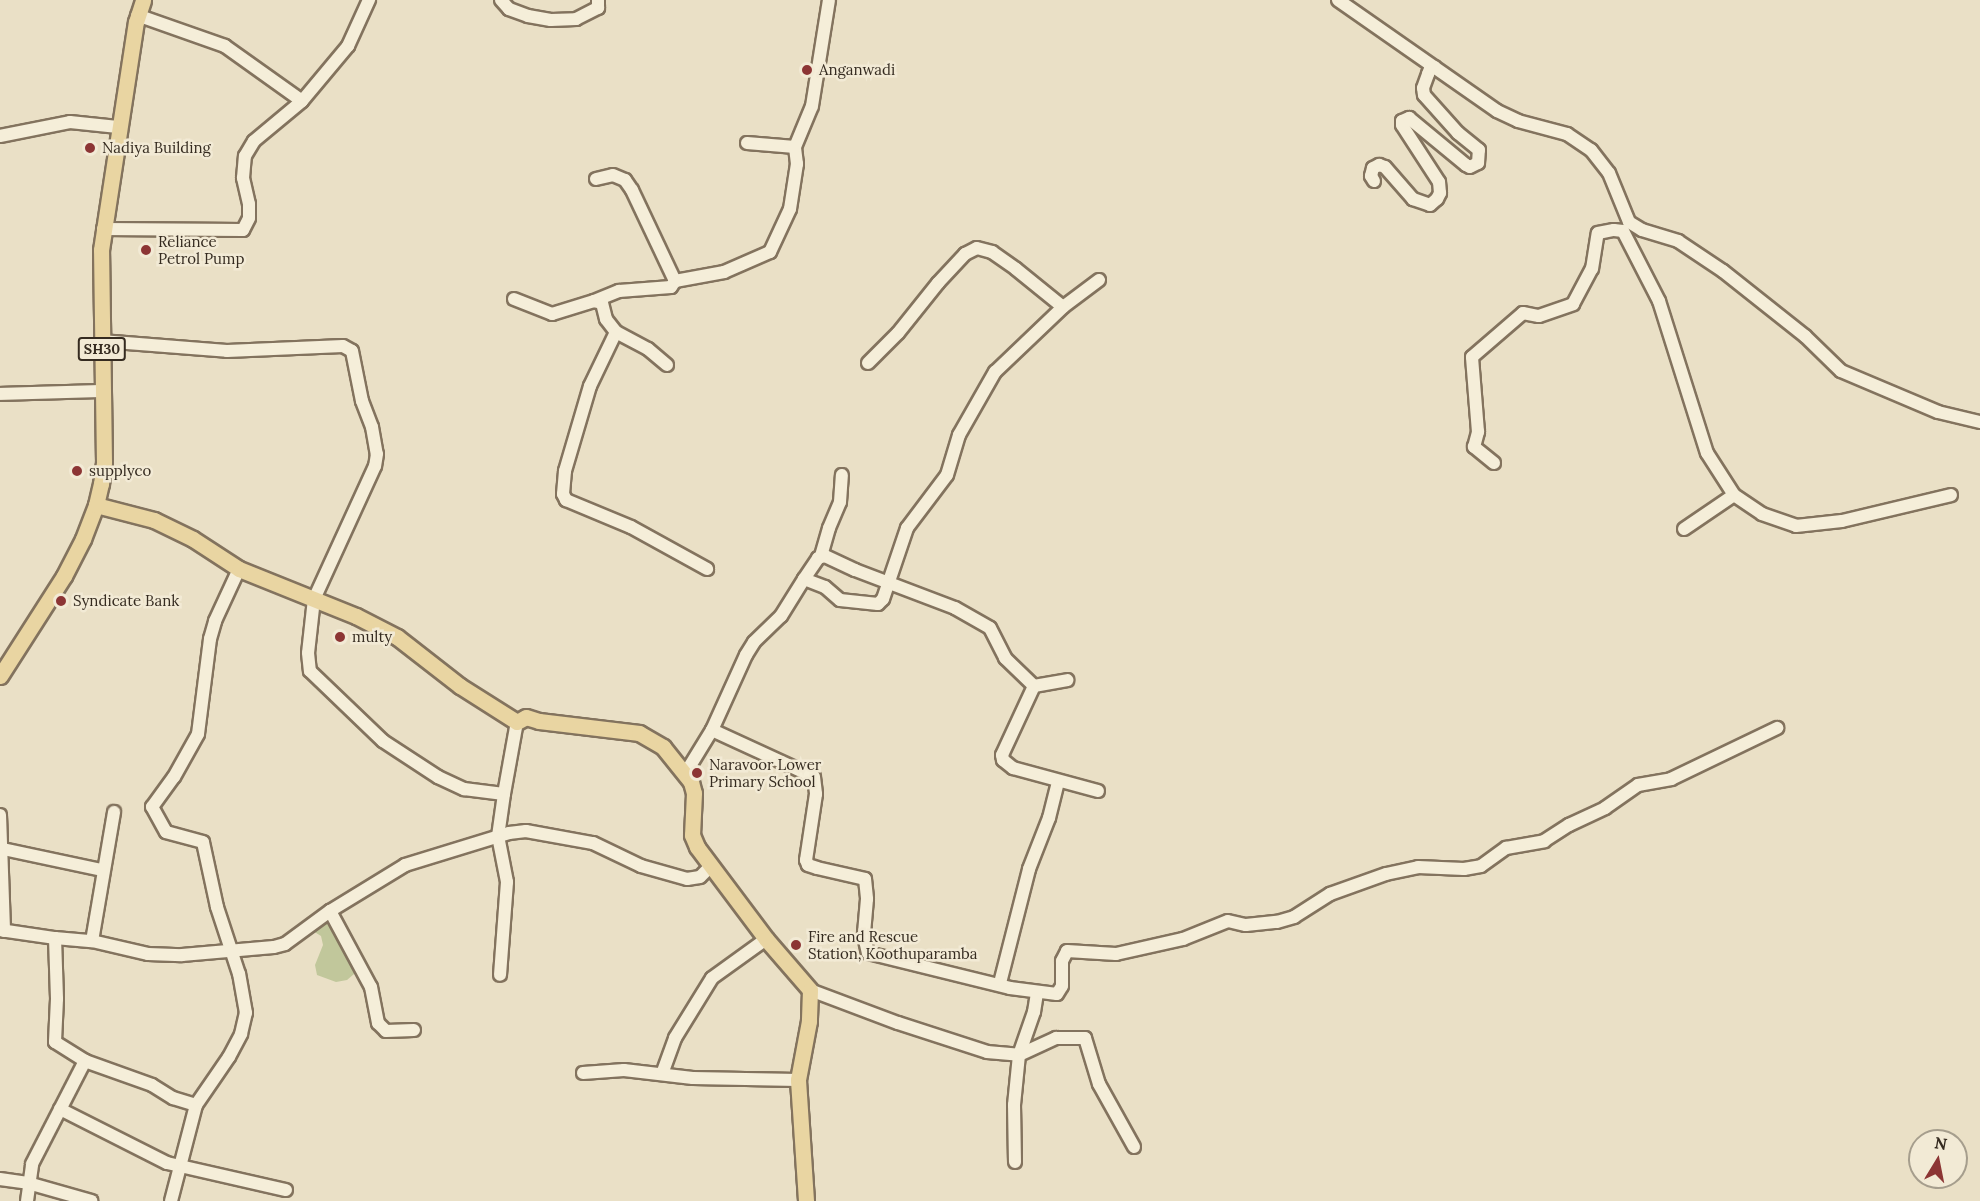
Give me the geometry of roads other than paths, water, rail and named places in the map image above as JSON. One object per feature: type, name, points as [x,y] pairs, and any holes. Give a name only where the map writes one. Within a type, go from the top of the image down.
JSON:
[{"type":"main road","name":"SH30","points":[[0,676],[64,576],[96,505],[104,462],[101,341],[103,229],[118,127],[140,7]]},
{"type":"main road","points":[[96,505],[154,520],[174,529],[239,569],[356,616],[397,637],[460,686],[517,722],[526,717],[539,721],[639,733],[663,747],[691,782],[694,793],[692,835],[710,867],[766,939],[810,990],[809,1021],[798,1080],[806,1201]]},
{"type":"street","points":[[103,229],[243,230],[249,218],[249,204],[243,178],[245,156],[254,141],[302,101],[348,46],[369,0]]},
{"type":"street","points":[[501,0],[509,9],[528,16],[551,20],[576,19],[598,8],[598,0]]},
{"type":"street","points":[[514,299],[552,314],[619,291],[671,287],[675,281],[724,273],[770,252],[790,208],[797,164],[795,147],[812,106],[829,0]]},
{"type":"street","points":[[1338,0],[1497,111],[1518,121],[1567,134],[1591,150],[1609,173],[1626,226],[1659,300],[1707,453],[1734,495],[1762,514],[1796,526],[1842,521],[1951,495]]},
{"type":"street","points":[[140,7],[225,46],[302,101]]},
{"type":"street","points":[[1374,181],[1371,176],[1373,168],[1379,165],[1385,167],[1413,199],[1430,205],[1437,199],[1440,193],[1439,182],[1402,125],[1402,121],[1409,118],[1466,165],[1478,163],[1479,150],[1458,133],[1424,95],[1423,88],[1430,69],[1435,68]]},
{"type":"street","points":[[0,136],[70,122],[118,127]]},
{"type":"street","points":[[747,143],[795,147]]},
{"type":"street","points":[[596,179],[612,175],[625,180],[632,190],[675,281]]},
{"type":"street","points":[[1494,463],[1474,447],[1479,432],[1472,357],[1522,314],[1539,316],[1573,304],[1592,269],[1598,233],[1626,226],[1678,241],[1723,271],[1805,336],[1842,371],[1938,412],[1980,422]]},
{"type":"street","points":[[868,363],[898,333],[965,254],[977,248],[1000,258],[1063,307]]},
{"type":"street","points":[[804,579],[825,586],[840,600],[878,604],[888,583],[907,528],[947,475],[959,435],[995,372],[1063,307],[1099,280]]},
{"type":"street","points":[[594,301],[602,303],[606,319],[616,332],[648,349],[667,365]]},
{"type":"street","points":[[616,332],[587,397],[565,471],[563,494],[566,500],[631,527],[707,569]]},
{"type":"street","points":[[101,341],[227,351],[343,346],[352,351],[362,401],[372,427],[377,454],[375,466],[314,599],[308,652],[310,670],[383,741],[438,777],[464,789],[504,794]]},
{"type":"street","points":[[0,394],[103,392]]},
{"type":"street","points":[[685,774],[712,730],[750,649],[780,615],[821,556],[840,502],[842,475]]},
{"type":"street","points":[[1684,529],[1734,495]]},
{"type":"street","points":[[821,556],[955,609],[990,628],[1005,658],[1034,686]]},
{"type":"street","points":[[171,1201],[196,1105],[229,1057],[241,1034],[246,1013],[233,952],[217,907],[202,842],[166,832],[152,807],[174,777],[198,734],[210,639],[215,621],[239,569]]},
{"type":"street","points":[[1034,686],[1067,680]]},
{"type":"street","points":[[1034,686],[1002,755],[1003,760],[1014,768],[1058,782],[1098,791]]},
{"type":"street","points":[[500,975],[507,882],[498,836],[517,722]]},
{"type":"street","points":[[712,730],[814,777],[816,794],[806,860],[808,865],[816,868],[865,879],[867,900],[864,936],[868,953],[1037,993],[1057,994],[1060,990],[1063,954],[1067,951],[1116,954],[1183,939],[1228,921],[1246,925],[1277,922],[1294,916],[1330,894],[1386,874],[1418,867],[1464,869],[1481,866],[1506,848],[1544,841],[1569,825],[1605,808],[1638,786],[1671,779],[1777,728]]},
{"type":"street","points":[[1000,983],[1029,869],[1049,818],[1058,782]]},
{"type":"street","points":[[92,941],[102,870],[114,812]]},
{"type":"street","points":[[0,815],[3,849],[2,930],[92,941],[148,954],[233,952],[285,944],[330,911],[405,866],[498,836],[526,831],[593,843],[641,866],[687,879],[700,877],[710,867]]},
{"type":"street","points":[[3,849],[102,870]]},
{"type":"street","points":[[330,911],[371,987],[378,1023],[386,1031],[414,1030]]},
{"type":"street","points":[[55,938],[57,999],[55,1042],[85,1061],[152,1085],[172,1098],[196,1105]]},
{"type":"street","points":[[662,1074],[675,1038],[712,978],[766,939]]},
{"type":"street","points":[[810,990],[898,1023],[976,1048],[1019,1055],[1056,1038],[1076,1036],[1085,1038],[1100,1084],[1134,1147]]},
{"type":"street","points":[[1015,1162],[1014,1105],[1019,1055],[1034,1012],[1037,993]]},
{"type":"street","points":[[27,1201],[32,1164],[85,1061]]},
{"type":"street","points":[[583,1073],[624,1070],[693,1078],[798,1080]]},
{"type":"street","points":[[60,1109],[152,1157],[179,1167],[286,1190]]},
{"type":"street","points":[[0,1179],[91,1201]]},
{"type":"place","name":"Anganwadi","points":[[807,70]]},
{"type":"place","name":"Nadiya Building","points":[[90,148]]},
{"type":"place","name":"Reliance Petrol Pump","points":[[146,250]]},
{"type":"place","name":"supplyco","points":[[77,471]]},
{"type":"place","name":"Syndicate Bank","points":[[61,601]]},
{"type":"place","name":"multy","points":[[340,637]]},
{"type":"place","name":"Naravoor Lower Primary School","points":[[697,773]]},
{"type":"place","name":"Fire and Rescue Station, Koothuparamba","points":[[796,945]]}]
